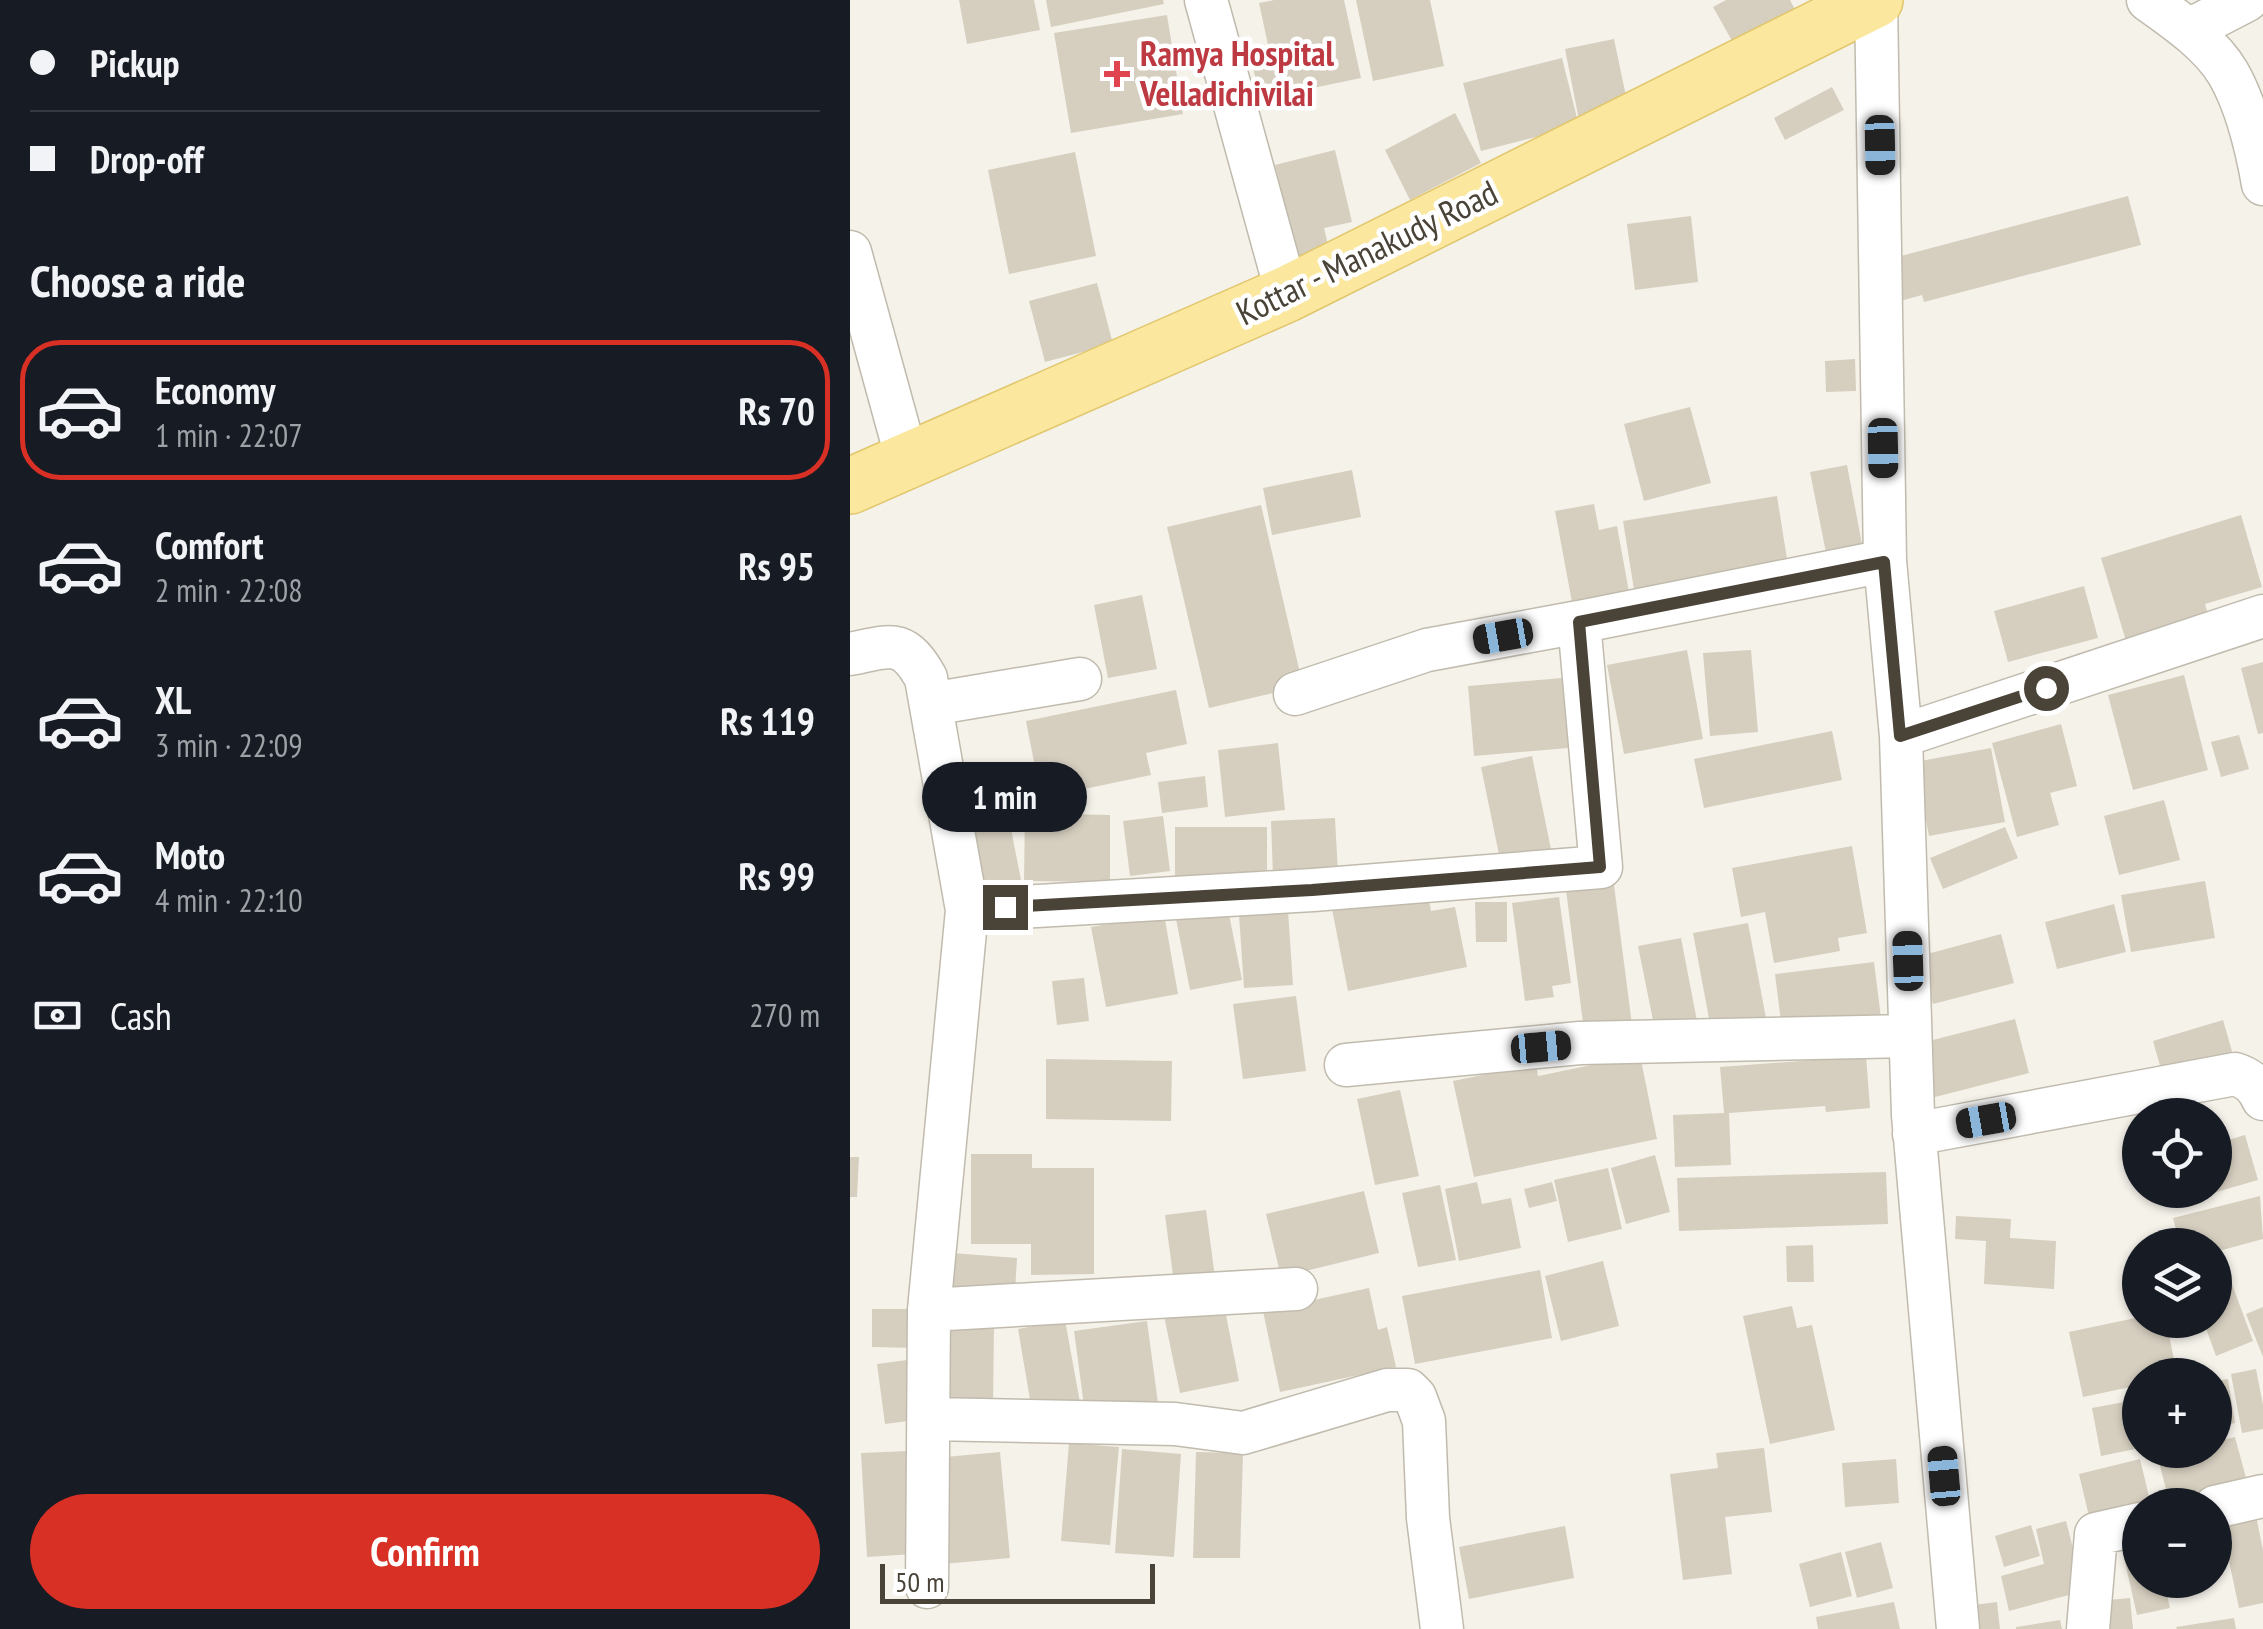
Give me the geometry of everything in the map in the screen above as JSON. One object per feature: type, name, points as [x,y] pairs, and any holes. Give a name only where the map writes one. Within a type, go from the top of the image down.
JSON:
[{"type":"main road","name":"Kottar - Manakudy Road","points":[[850,486],[1288,294],[1850,6]]},
{"type":"street","points":[[1206,0],[1288,294]]},
{"type":"street","points":[[2148,0],[2189,30],[2228,72],[2256,146],[2263,184]]},
{"type":"street","points":[[2189,30],[2247,0]]},
{"type":"street","points":[[1850,6],[1884,562],[1900,736],[1914,1134],[1958,1629]]},
{"type":"street","points":[[850,252],[908,463]]},
{"type":"street","points":[[1295,694],[1427,650],[1884,562]]},
{"type":"street","points":[[1900,736],[2263,616]]},
{"type":"street","points":[[967,910],[1312,890],[1600,867],[1579,622]]},
{"type":"street","points":[[850,654],[896,646],[909,652],[926,678],[967,910],[929,1310],[927,1587]]},
{"type":"street","points":[[931,704],[1080,679]]},
{"type":"street","points":[[1346,1065],[1580,1044],[1910,1036]]},
{"type":"street","points":[[1914,1134],[2235,1074],[2247,1078],[2263,1100]]},
{"type":"street","points":[[929,1310],[1296,1289]]},
{"type":"street","points":[[929,1420],[1175,1424],[1243,1433],[1387,1390],[1404,1389],[1415,1398],[1424,1421],[1428,1518],[1442,1629]]},
{"type":"street","points":[[2232,1503],[2263,1496]]},
{"type":"street","points":[[2088,1629],[2096,1534],[2122,1528]]},
{"type":"building","points":[[959,0],[1034,0],[1040,30],[967,44]]},
{"type":"building","points":[[1046,0],[1163,0],[1164,4],[1051,27]]},
{"type":"building","points":[[1344,0],[1361,78],[1260,99],[1251,58],[1270,54],[1259,3]]},
{"type":"building","points":[[1356,0],[1430,0],[1444,66],[1373,81]]},
{"type":"building","points":[[1726,0],[1790,0],[1801,21],[1740,55],[1713,7]]},
{"type":"building","points":[[1167,15],[1183,114],[1071,133],[1054,33]]},
{"type":"building","points":[[1614,39],[1630,115],[1580,125],[1565,49]]},
{"type":"building","points":[[1562,58],[1579,126],[1481,151],[1463,83]]},
{"type":"building","points":[[1832,87],[1844,110],[1785,140],[1774,118]]},
{"type":"building","points":[[1455,113],[1481,163],[1410,200],[1385,150]]},
{"type":"building","points":[[1335,150],[1352,222],[1324,228],[1329,249],[1298,257],[1275,165]]},
{"type":"building","points":[[1075,152],[1096,256],[1009,274],[988,170]]},
{"type":"building","points":[[2128,196],[2141,245],[1924,302],[1922,295],[1893,303],[1882,261]]},
{"type":"building","points":[[1691,216],[1698,282],[1635,290],[1627,224]]},
{"type":"building","points":[[1097,283],[1113,344],[1045,362],[1029,301]]},
{"type":"building","points":[[1855,359],[1856,391],[1826,392],[1825,361]]},
{"type":"building","points":[[1690,407],[1711,483],[1644,501],[1624,424]]},
{"type":"building","points":[[1847,465],[1865,560],[1829,568],[1810,472]]},
{"type":"building","points":[[1352,470],[1361,517],[1272,535],[1263,488]]},
{"type":"building","points":[[1777,496],[1790,578],[1636,602],[1623,521]]},
{"type":"building","points":[[1594,504],[1599,530],[1617,526],[1631,603],[1574,613],[1555,511]]},
{"type":"building","points":[[1261,505],[1303,686],[1209,708],[1167,527]]},
{"type":"building","points":[[2241,515],[2262,587],[2205,604],[2209,617],[2126,641],[2101,558]]},
{"type":"building","points":[[2084,586],[2098,638],[2008,662],[1994,611]]},
{"type":"building","points":[[1142,595],[1157,669],[1108,678],[1094,605]]},
{"type":"building","points":[[1687,650],[1703,739],[1624,754],[1607,665]]},
{"type":"building","points":[[1751,650],[1758,732],[1710,736],[1703,653]]},
{"type":"building","points":[[2263,662],[2263,733],[2258,734],[2241,668]]},
{"type":"building","points":[[2184,675],[2208,770],[2133,790],[2108,695]]},
{"type":"building","points":[[1562,678],[1568,748],[1474,756],[1468,686]]},
{"type":"building","points":[[1176,690],[1187,744],[1146,753],[1151,775],[1041,798],[1026,721]]},
{"type":"building","points":[[2061,724],[2077,786],[2050,793],[2059,825],[2017,837],[1992,743]]},
{"type":"building","points":[[1832,731],[1842,780],[1704,808],[1694,759]]},
{"type":"building","points":[[2239,735],[2249,769],[2221,777],[2211,742]]},
{"type":"building","points":[[1278,743],[1285,810],[1225,817],[1218,750]]},
{"type":"building","points":[[1991,748],[2005,822],[1929,836],[1915,762]]},
{"type":"building","points":[[1532,756],[1553,859],[1502,869],[1481,767]]},
{"type":"building","points":[[1205,776],[1208,807],[1162,813],[1158,782]]},
{"type":"building","points":[[1005,798],[1021,880],[984,887],[967,806]]},
{"type":"building","points":[[2164,800],[2180,860],[2119,875],[2104,816]]},
{"type":"building","points":[[1025,805],[1067,806],[1067,814],[1110,815],[1110,882],[1024,881]]},
{"type":"building","points":[[1163,816],[1170,871],[1130,876],[1123,821]]},
{"type":"building","points":[[1335,818],[1338,874],[1273,877],[1271,821]]},
{"type":"building","points":[[1175,827],[1267,827],[1267,879],[1175,879]]},
{"type":"building","points":[[2005,827],[2018,858],[1943,889],[1930,858]]},
{"type":"building","points":[[1852,846],[1867,933],[1838,938],[1840,951],[1774,963],[1765,912],[1741,917],[1732,868]]},
{"type":"building","points":[[2205,881],[2215,938],[2131,952],[2121,895]]},
{"type":"building","points":[[1614,885],[1632,1025],[1584,1031],[1566,890]]},
{"type":"building","points":[[1427,889],[1431,911],[1455,907],[1467,967],[1348,991],[1332,909]]},
{"type":"building","points":[[1559,897],[1571,983],[1552,986],[1554,997],[1525,1001],[1512,903]]},
{"type":"building","points":[[1475,902],[1507,902],[1507,942],[1476,942]]},
{"type":"building","points":[[1227,904],[1242,980],[1190,990],[1175,914]]},
{"type":"building","points":[[2114,904],[2126,952],[2057,969],[2045,922]]},
{"type":"building","points":[[1288,911],[1293,985],[1244,988],[1239,915]]},
{"type":"building","points":[[1164,914],[1178,994],[1106,1007],[1091,927]]},
{"type":"building","points":[[1748,923],[1766,1018],[1711,1029],[1693,933]]},
{"type":"building","points":[[2001,934],[2014,983],[1933,1004],[1920,956]]},
{"type":"building","points":[[1681,938],[1698,1026],[1656,1035],[1638,946]]},
{"type":"building","points":[[1874,962],[1881,1018],[1782,1030],[1775,974]]},
{"type":"building","points":[[1084,978],[1089,1021],[1057,1025],[1052,981]]},
{"type":"building","points":[[1296,996],[1306,1071],[1243,1079],[1233,1004]]},
{"type":"building","points":[[2015,1019],[2029,1073],[1935,1097],[1921,1043]]},
{"type":"building","points":[[2223,1020],[2235,1062],[2165,1083],[2153,1041]]},
{"type":"building","points":[[1640,1055],[1657,1139],[1474,1177],[1453,1081],[1536,1064],[1538,1076]]},
{"type":"building","points":[[1866,1056],[1870,1108],[1826,1112],[1825,1106],[1729,1113],[1731,1165],[1675,1167],[1673,1115],[1724,1113],[1720,1067]]},
{"type":"building","points":[[1046,1059],[1172,1061],[1171,1121],[1046,1119]]},
{"type":"building","points":[[1400,1090],[1419,1176],[1375,1185],[1357,1099]]},
{"type":"building","points":[[2245,1135],[2258,1180],[2232,1188],[2232,1139]]},
{"type":"building","points":[[971,1154],[1032,1154],[1032,1168],[1094,1168],[1094,1274],[1031,1275],[1031,1244],[971,1244]]},
{"type":"building","points":[[1655,1155],[1670,1212],[1626,1224],[1611,1168]]},
{"type":"building","points":[[850,1157],[859,1157],[857,1197],[850,1197]]},
{"type":"building","points":[[1608,1168],[1622,1229],[1568,1242],[1554,1180]]},
{"type":"building","points":[[1886,1172],[1888,1224],[1679,1231],[1677,1178]]},
{"type":"building","points":[[1477,1182],[1482,1204],[1511,1198],[1521,1248],[1459,1261],[1445,1189]]},
{"type":"building","points":[[1552,1182],[1557,1201],[1529,1208],[1524,1189]]},
{"type":"building","points":[[1440,1185],[1456,1260],[1418,1267],[1402,1193]]},
{"type":"building","points":[[1364,1191],[1379,1253],[1281,1277],[1266,1214]]},
{"type":"building","points":[[2260,1196],[2263,1239],[2232,1247],[2232,1228],[2176,1228],[2173,1218],[2213,1208],[2232,1208],[2232,1203]]},
{"type":"building","points":[[1206,1210],[1215,1277],[1174,1283],[1165,1215]]},
{"type":"building","points":[[1956,1216],[2011,1219],[2010,1238],[2056,1241],[2054,1289],[1984,1284],[1986,1241],[1955,1239]]},
{"type":"building","points":[[1813,1245],[1814,1282],[1787,1282],[1786,1246]]},
{"type":"building","points":[[952,1253],[1017,1258],[1015,1292],[950,1287]]},
{"type":"building","points":[[1603,1261],[1619,1326],[1561,1341],[1545,1276]]},
{"type":"building","points":[[1540,1270],[1552,1338],[1415,1364],[1402,1296]]},
{"type":"building","points":[[2232,1284],[2253,1341],[2216,1356],[2210,1338],[2232,1338]]},
{"type":"building","points":[[1369,1288],[1378,1330],[1387,1327],[1396,1367],[1280,1392],[1263,1311]]},
{"type":"building","points":[[1223,1300],[1239,1381],[1180,1393],[1163,1311]]},
{"type":"building","points":[[1792,1306],[1797,1328],[1812,1325],[1835,1430],[1770,1444],[1743,1316]]},
{"type":"building","points":[[2263,1307],[2263,1357],[2246,1314]]},
{"type":"building","points":[[872,1309],[916,1309],[916,1348],[872,1347]]},
{"type":"building","points":[[1065,1320],[1081,1408],[1033,1417],[1018,1329]]},
{"type":"building","points":[[939,1321],[994,1323],[993,1408],[938,1407]]},
{"type":"building","points":[[1147,1321],[1158,1403],[1085,1413],[1074,1331]]},
{"type":"building","points":[[2122,1321],[2122,1338],[2170,1338],[2174,1358],[2122,1358],[2122,1389],[2083,1397],[2069,1332]]},
{"type":"building","points":[[907,1360],[916,1420],[885,1424],[877,1364]]},
{"type":"building","points":[[2256,1369],[2263,1429],[2242,1433],[2232,1374]]},
{"type":"building","points":[[2122,1402],[2122,1452],[2101,1456],[2092,1408]]},
{"type":"building","points":[[2235,1437],[2249,1489],[2232,1494],[2232,1488],[2166,1488],[2161,1468],[2232,1468]]},
{"type":"building","points":[[1069,1443],[1119,1447],[1110,1545],[1061,1541]]},
{"type":"building","points":[[1764,1448],[1772,1512],[1725,1517],[1732,1574],[1683,1580],[1670,1474],[1718,1468],[1716,1453]]},
{"type":"building","points":[[1122,1449],[1181,1454],[1174,1557],[1115,1553]]},
{"type":"building","points":[[908,1451],[914,1554],[867,1557],[861,1453]]},
{"type":"building","points":[[1000,1452],[1010,1558],[943,1564],[934,1458]]},
{"type":"building","points":[[1196,1452],[1243,1453],[1240,1558],[1193,1558]]},
{"type":"building","points":[[1896,1459],[1899,1503],[1845,1507],[1842,1463]]},
{"type":"building","points":[[2122,1463],[2122,1468],[2142,1468],[2147,1488],[2122,1488],[2122,1512],[2091,1525],[2079,1474]]},
{"type":"building","points":[[2255,1511],[2263,1550],[2263,1603],[2239,1608],[2232,1575],[2232,1516]]},
{"type":"building","points":[[2066,1521],[2084,1591],[2009,1611],[2001,1576],[2044,1564],[2036,1529]]},
{"type":"building","points":[[2031,1525],[2040,1556],[2004,1567],[1995,1536]]},
{"type":"building","points":[[1565,1526],[1574,1578],[1469,1599],[1459,1547]]},
{"type":"building","points":[[1881,1542],[1893,1588],[1857,1598],[1845,1552]]},
{"type":"building","points":[[1841,1552],[1852,1596],[1810,1607],[1799,1564]]},
{"type":"building","points":[[2130,1598],[2133,1629],[2101,1629],[2098,1601]]},
{"type":"building","points":[[2133,1598],[2168,1598],[2170,1608],[2137,1615]]},
{"type":"building","points":[[1894,1602],[1900,1629],[1818,1629],[1816,1617]]},
{"type":"building","points":[[1997,1602],[2000,1629],[1961,1629],[1958,1607]]},
{"type":"building","points":[[2234,1618],[2236,1629],[2176,1627]]},
{"type":"building","points":[[2060,1620],[2062,1629],[2016,1629],[2016,1627]]},
{"type":"place","name":"Ramya Hospital Velladichivilai","points":[[1117,74]]},
{"type":"route","points":[[1005,907],[1312,890],[1600,867],[1579,622],[1884,562],[1900,736],[2046,688]]}]
